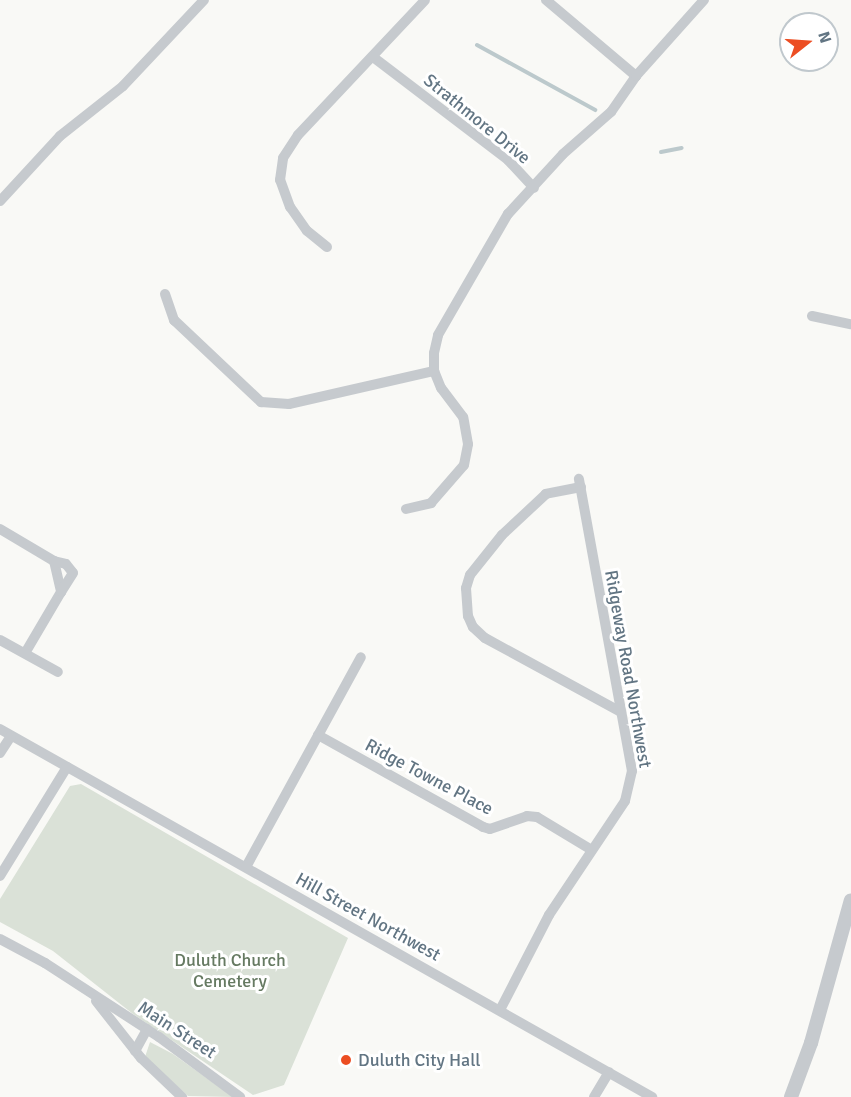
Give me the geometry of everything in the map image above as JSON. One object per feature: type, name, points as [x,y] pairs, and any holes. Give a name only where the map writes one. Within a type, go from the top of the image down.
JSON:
[{"type":"street","points":[[0,201],[60,136],[123,86],[204,0]]},
{"type":"street","points":[[327,248],[307,231],[290,207],[280,180],[283,158],[298,135],[425,0]]},
{"type":"street","points":[[546,0],[636,76]]},
{"type":"street","name":"Strathmore Drive","points":[[373,57],[508,160],[534,188],[563,154],[611,112],[636,76],[704,0]]},
{"type":"street","points":[[406,509],[431,502],[464,465],[468,444],[463,417],[441,388],[434,371],[438,335],[508,214],[534,188]]},
{"type":"street","points":[[165,294],[174,320],[261,402],[289,404],[434,371]]},
{"type":"street","points":[[812,316],[851,324]]},
{"type":"street","name":"Ridgeway Road Northwest","points":[[500,1010],[549,915],[590,849],[625,801],[632,771],[580,483],[546,494],[502,535],[470,575],[466,588],[468,616],[472,627],[484,638],[621,712]]},
{"type":"street","points":[[0,529],[54,561],[66,564],[73,573],[25,653]]},
{"type":"street","points":[[54,561],[61,592]]},
{"type":"street","points":[[0,640],[58,672]]},
{"type":"street","points":[[246,867],[361,657]]},
{"type":"street","name":"Hill Street Northwest","points":[[0,729],[652,1097]]},
{"type":"street","name":"Ridge Towne Place","points":[[318,735],[483,827],[490,829],[527,816],[537,817],[590,849]]},
{"type":"street","points":[[0,753],[11,736]]},
{"type":"street","points":[[0,876],[67,767]]},
{"type":"street","points":[[791,1097],[811,1043],[851,900]]},
{"type":"street","name":"Main Street","points":[[0,939],[45,963],[92,996],[147,1029],[240,1097]]},
{"type":"street","name":"Main Street","points":[[92,996],[135,1051],[182,1097]]},
{"type":"street","points":[[135,1051],[147,1029]]},
{"type":"street","points":[[594,1097],[609,1072]]},
{"type":"green space","name":"Duluth Church Cemetery","points":[[81,784],[348,938],[284,1085],[253,1095],[133,1014],[53,951],[0,922],[0,899],[70,786]]},
{"type":"green space","points":[[150,1042],[173,1054],[233,1097],[188,1096],[145,1057]]},
{"type":"waterway","points":[[477,45],[595,110]]},
{"type":"waterway","points":[[661,152],[682,148]]},
{"type":"place","name":"Duluth City Hall","points":[[346,1060]]}]
